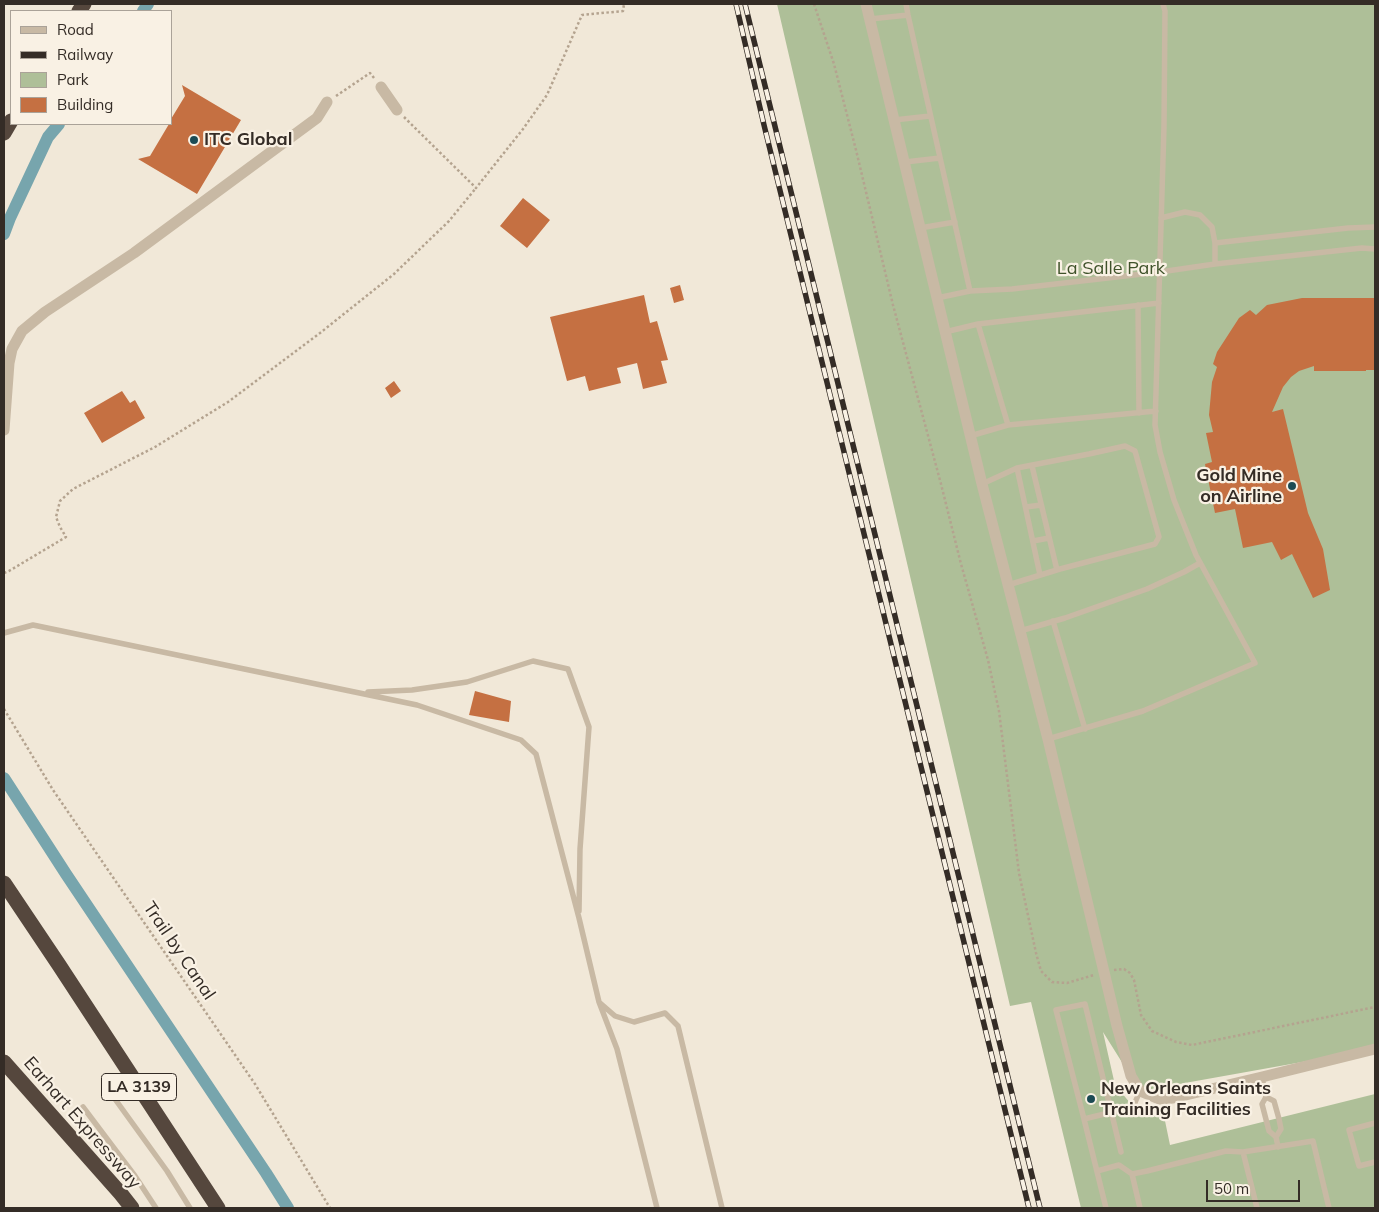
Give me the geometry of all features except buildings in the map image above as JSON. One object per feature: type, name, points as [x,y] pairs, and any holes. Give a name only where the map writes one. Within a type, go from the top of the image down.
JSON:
[{"type":"highway","name":"LA 3139","points":[[4,883],[218,1208]]},
{"type":"highway","name":"Earhart Expressway","points":[[4,1062],[132,1208]]},
{"type":"street","points":[[866,4],[970,436],[1131,1076],[1140,1091],[1158,1099],[1173,1098],[1375,1049]]},
{"type":"street","points":[[381,87],[397,110]]},
{"type":"street","points":[[4,430],[9,363],[12,349],[22,331],[45,312],[134,253],[317,118],[327,102]]},
{"type":"lane","points":[[906,4],[970,291]]},
{"type":"lane","points":[[1048,740],[1143,711],[1255,663],[1200,563],[1174,500],[1160,452],[1155,425],[1164,118],[1165,11],[1163,4]]},
{"type":"lane","points":[[870,19],[908,15]]},
{"type":"lane","points":[[894,120],[930,116]]},
{"type":"lane","points":[[905,162],[940,158]]},
{"type":"lane","points":[[1161,218],[1186,212],[1200,215],[1212,227],[1215,243],[1215,264]]},
{"type":"lane","points":[[920,228],[954,222]]},
{"type":"lane","points":[[1215,243],[1348,228],[1375,227]]},
{"type":"lane","points":[[937,298],[970,291],[1012,289],[1215,264],[1362,248],[1375,249]]},
{"type":"lane","points":[[946,332],[978,324],[1159,303]]},
{"type":"lane","points":[[1138,305],[1138,413]]},
{"type":"lane","points":[[978,324],[1008,424]]},
{"type":"lane","points":[[970,436],[1008,424],[1156,412]]},
{"type":"lane","points":[[982,484],[1018,468],[1125,446],[1135,452],[1159,537],[1155,544],[1008,584]]},
{"type":"lane","points":[[1032,466],[1057,570]]},
{"type":"lane","points":[[1018,468],[1040,575]]},
{"type":"lane","points":[[1026,507],[1041,505]]},
{"type":"lane","points":[[1033,541],[1049,538]]},
{"type":"lane","points":[[1020,631],[1147,589],[1200,563]]},
{"type":"lane","points":[[1053,621],[1085,729]]},
{"type":"lane","points":[[4,633],[33,625],[358,692],[417,705],[521,740],[536,754],[579,918],[598,1002],[618,1049],[657,1208]]},
{"type":"lane","points":[[358,692],[412,690],[468,682],[533,661],[568,669],[589,727],[580,849],[579,918]]},
{"type":"lane","points":[[598,1002],[615,1016],[634,1022],[665,1013],[678,1026],[722,1208]]},
{"type":"lane","points":[[1106,1208],[1056,1010],[1086,1004],[1121,1152]]},
{"type":"lane","points":[[1262,1077],[1266,1098],[1262,1104],[1269,1131],[1276,1137],[1278,1147]]},
{"type":"lane","points":[[107,1088],[167,1171],[190,1208]]},
{"type":"lane","points":[[1084,1119],[1133,1107],[1140,1091]]},
{"type":"lane","points":[[1266,1098],[1274,1101],[1279,1119],[1281,1129],[1276,1137]]},
{"type":"lane","points":[[83,1107],[135,1176],[156,1208]]},
{"type":"lane","points":[[1375,1123],[1349,1130],[1359,1166],[1375,1162]]},
{"type":"lane","points":[[1132,1174],[1147,1172],[1226,1151],[1243,1152],[1313,1141],[1329,1208]]},
{"type":"lane","points":[[1243,1152],[1257,1208]]},
{"type":"lane","points":[[1097,1171],[1119,1165],[1132,1174],[1140,1208]]},
{"type":"path","points":[[4,573],[66,537],[56,517],[60,501],[73,489],[155,448],[228,402],[320,333],[394,274],[449,221],[523,129],[547,95],[582,15],[623,11],[624,4]]},
{"type":"path","points":[[327,102],[370,73],[381,87]]},
{"type":"path","points":[[397,110],[476,188]]},
{"type":"path","name":"Trail by Canal","points":[[4,709],[53,790],[255,1084],[330,1208]]},
{"type":"green space","name":"La Salle Park","points":[[777,4],[1375,4],[1375,1049],[1140,1091],[1103,1032],[1115,1085],[1131,1104],[1164,1116],[1170,1145],[1375,1094],[1375,1208],[1081,1208],[1031,1002],[1010,1006]]},
{"type":"waterway","points":[[144,10],[148,4]]},
{"type":"waterway","points":[[4,234],[48,137],[58,125]]},
{"type":"waterway","points":[[4,778],[288,1208]]},
{"type":"railway","points":[[736,4],[1029,1208]]},
{"type":"railway","points":[[745,4],[1040,1208]]},
{"type":"place","name":"ITC Global","points":[[194,140]]},
{"type":"place","name":"Gold Mine on Airline","points":[[1292,486]]},
{"type":"place","name":"New Orleans Saints Training Facilities","points":[[1091,1099]]}]
